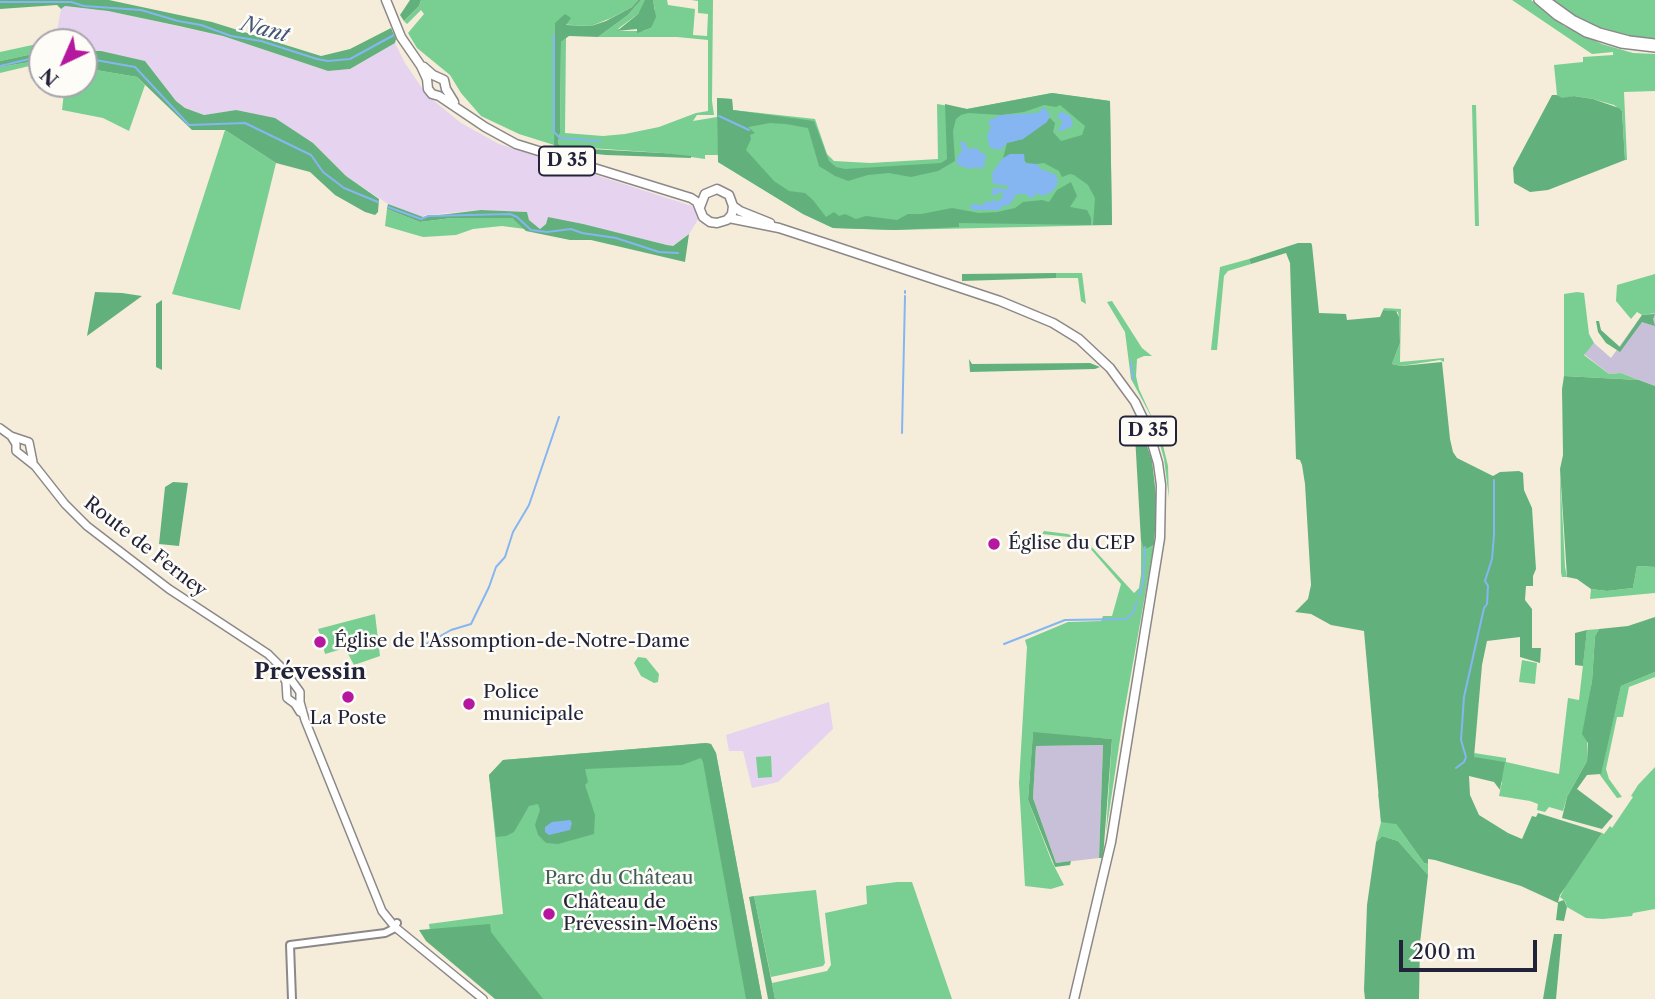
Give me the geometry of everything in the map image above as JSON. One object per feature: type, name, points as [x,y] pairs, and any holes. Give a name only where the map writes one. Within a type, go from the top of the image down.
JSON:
[{"type":"main road","points":[[386,0],[401,37],[421,66],[432,79],[444,80],[443,92],[430,93],[432,79]]},
{"type":"main road","points":[[1538,0],[1565,21],[1598,38],[1630,46],[1655,48]]},
{"type":"main road","points":[[1546,0],[1574,20],[1599,32],[1655,43]]},
{"type":"main road","name":"D 35","points":[[443,92],[456,106],[485,127],[532,149],[691,198],[700,207]]},
{"type":"main road","name":"D 35","points":[[656,187],[705,194]]},
{"type":"main road","points":[[714,190],[729,195],[733,206],[729,218],[722,222],[710,222],[703,217],[700,207],[705,194],[714,190]]},
{"type":"main road","name":"D 35","points":[[733,206],[779,228],[1000,300],[1053,323],[1079,339],[1110,368],[1135,402],[1150,436],[1158,463],[1162,496],[1157,557],[1111,842],[1074,999]]},
{"type":"main road","name":"D 35","points":[[729,218],[779,228]]},
{"type":"main road","points":[[0,428],[16,440],[29,442],[26,452],[16,451],[16,440]]},
{"type":"main road","name":"Route de Ferney","points":[[26,452],[65,504],[87,526],[172,591],[247,641],[281,672],[290,688]]},
{"type":"main road","points":[[296,699],[286,698],[290,688],[299,690],[296,699],[371,887],[394,924],[484,999]]},
{"type":"main road","points":[[394,924],[490,999]]},
{"type":"street","points":[[292,999],[290,945],[383,932],[394,924]]},
{"type":"shaded area","points":[[65,6],[108,11],[223,36],[328,71],[350,69],[395,43],[422,88],[461,123],[499,144],[692,206],[699,218],[689,234],[672,246],[548,217],[546,224],[540,229],[529,220],[527,212],[481,210],[423,217],[388,204],[346,176],[313,143],[236,110],[204,115],[185,108],[176,101],[145,61],[98,52],[98,28],[58,28],[61,9]]},
{"type":"shaded area","points":[[1655,313],[1655,386],[1621,373],[1609,374],[1584,354],[1594,343],[1611,358],[1642,315]]},
{"type":"shaded area","points":[[829,702],[833,729],[778,782],[752,788],[743,751],[729,751],[726,735]]},
{"type":"shaded area","points":[[1103,745],[1099,858],[1056,863],[1033,798],[1036,746]]},
{"type":"green space","points":[[0,0],[109,0],[212,22],[321,56],[350,49],[391,28],[396,39],[395,43],[350,69],[328,71],[223,36],[179,26],[108,11],[65,6],[61,9],[57,5],[0,9]]},
{"type":"green space","points":[[410,0],[421,0],[419,6],[404,21],[400,15]]},
{"type":"green space","points":[[421,0],[638,0],[632,7],[591,26],[555,24],[554,145],[519,134],[481,116],[450,75],[417,48],[408,33],[424,14],[421,10],[407,24],[404,21],[419,6]]},
{"type":"green space","points":[[641,0],[645,2],[638,14],[618,31],[643,31],[651,28],[655,10],[653,0],[667,0],[668,5],[695,9],[693,35],[707,36],[708,14],[698,13],[698,1],[691,0],[713,0],[714,115],[697,115],[693,121],[717,117],[717,98],[732,99],[733,110],[815,119],[827,154],[834,161],[870,163],[938,159],[937,104],[967,109],[1052,93],[1110,101],[1112,225],[894,230],[833,228],[803,214],[718,162],[718,155],[705,155],[705,159],[663,153],[560,146],[561,42],[566,38],[565,133],[603,136],[625,134],[659,127],[708,111],[708,40],[677,37],[598,37],[628,15]]},
{"type":"green space","points":[[641,0],[628,15],[598,37],[569,36],[561,42],[558,143],[560,146],[663,153],[691,158],[606,155],[557,148],[554,145],[555,23],[565,14],[571,18],[566,25],[591,26],[632,7]]},
{"type":"green space","points":[[645,0],[653,0],[656,17],[651,28],[637,33],[637,29],[617,31],[638,14]]},
{"type":"green space","points":[[1512,0],[1531,0],[1564,26],[1602,44],[1633,53],[1655,54],[1655,91],[1624,92],[1627,160],[1622,111],[1614,105],[1593,99],[1574,96],[1562,99],[1557,95],[1554,65],[1583,62],[1583,57],[1613,55],[1613,52],[1592,54]]},
{"type":"green space","points":[[1551,0],[1655,0],[1655,40],[1603,30],[1574,17]]},
{"type":"green space","points":[[28,46],[28,55],[0,61],[0,52]]},
{"type":"green space","points":[[98,51],[145,61],[176,101],[185,108],[204,115],[236,110],[275,118],[313,143],[346,176],[379,199],[378,212],[375,215],[365,212],[335,195],[310,172],[276,163],[225,130],[192,130],[137,77],[98,70]]},
{"type":"green space","points":[[28,55],[28,62],[0,67],[0,61]]},
{"type":"green space","points":[[28,62],[28,66],[0,73],[0,67]]},
{"type":"green space","points":[[98,70],[137,77],[145,85],[129,131],[103,118],[62,110],[63,98],[98,98]]},
{"type":"green space","points":[[1052,93],[1110,101],[1112,225],[1093,225],[1095,198],[1088,185],[1074,175],[1062,177],[1059,171],[1044,163],[1030,165],[1024,161],[1024,155],[1003,158],[1007,143],[1023,139],[1050,118],[1055,123],[1053,132],[1061,141],[1082,135],[1085,126],[1060,105],[1044,105],[1024,112],[1001,115],[961,115],[956,119],[953,131],[955,161],[938,171],[911,177],[889,173],[848,181],[835,176],[819,166],[808,128],[786,124],[770,123],[748,127],[755,133],[750,135],[746,150],[774,181],[789,191],[805,193],[826,217],[834,212],[839,216],[845,214],[856,219],[866,216],[897,220],[908,214],[952,208],[979,213],[997,212],[1015,208],[1023,202],[1049,202],[1057,190],[1071,182],[1077,196],[1070,207],[1087,210],[1091,225],[959,223],[959,227],[894,230],[833,228],[803,214],[718,162],[717,98],[732,99],[733,110],[814,121],[829,161],[836,167],[845,169],[941,163],[947,159],[945,104],[967,109]]},
{"type":"green space","points":[[1552,95],[1593,99],[1619,108],[1622,111],[1625,160],[1548,190],[1530,192],[1514,183],[1513,168]]},
{"type":"green space","points":[[1472,105],[1476,105],[1479,226],[1475,226]]},
{"type":"green space","points":[[225,130],[276,163],[240,310],[172,294]]},
{"type":"green space","points":[[388,204],[423,217],[481,210],[527,212],[529,220],[540,229],[546,224],[548,217],[673,246],[689,234],[685,262],[591,240],[570,240],[526,231],[512,218],[452,218],[420,222],[387,209]]},
{"type":"green space","points":[[387,209],[420,222],[452,218],[512,218],[525,229],[502,226],[473,229],[456,235],[423,237],[385,226]]},
{"type":"green space","points":[[1298,243],[1312,245],[1319,313],[1346,314],[1347,320],[1380,317],[1383,310],[1396,311],[1399,317],[1400,343],[1392,364],[1401,366],[1442,362],[1450,439],[1457,458],[1493,476],[1500,472],[1523,473],[1524,490],[1532,508],[1536,569],[1533,586],[1526,586],[1525,600],[1532,609],[1532,648],[1541,648],[1540,663],[1520,657],[1520,637],[1487,641],[1482,665],[1474,757],[1505,762],[1500,790],[1494,782],[1469,776],[1470,795],[1479,815],[1522,839],[1532,816],[1536,817],[1538,813],[1602,833],[1560,895],[1558,902],[1564,900],[1567,907],[1564,921],[1556,920],[1558,903],[1521,886],[1435,860],[1428,859],[1428,864],[1424,863],[1396,824],[1381,822],[1364,631],[1331,625],[1311,614],[1295,612],[1308,599],[1311,585],[1305,484],[1302,465],[1300,460],[1296,459],[1290,263],[1286,253],[1251,264],[1249,259]]},
{"type":"green space","points":[[1249,259],[1251,264],[1228,271],[1224,276],[1217,350],[1211,350],[1220,267]]},
{"type":"green space","points":[[1056,273],[1082,273],[1086,304],[1081,301],[1078,278],[1056,278]]},
{"type":"green space","points":[[1056,273],[1056,278],[962,281],[962,274]]},
{"type":"green space","points":[[1655,274],[1655,313],[1642,315],[1637,312],[1631,319],[1616,301],[1617,285]]},
{"type":"green space","points":[[95,292],[122,293],[142,296],[87,336]]},
{"type":"green space","points":[[1584,293],[1589,334],[1594,343],[1584,355],[1609,374],[1621,373],[1639,380],[1564,376],[1564,294]]},
{"type":"green space","points":[[162,300],[162,370],[156,367],[156,304]]},
{"type":"green space","points":[[1112,301],[1142,348],[1152,356],[1137,359],[1136,376],[1139,389],[1161,437],[1168,466],[1169,498],[1158,437],[1152,418],[1131,379],[1125,332],[1107,302]]},
{"type":"green space","points":[[1401,309],[1400,362],[1444,358],[1444,362],[1440,360],[1401,366],[1392,364],[1400,343],[1399,317],[1398,312],[1383,310]]},
{"type":"green space","points":[[1655,314],[1655,326],[1642,322],[1620,352],[1606,343],[1598,332],[1596,321],[1599,321],[1601,330],[1620,347],[1642,315]]},
{"type":"green space","points":[[969,359],[972,364],[1090,363],[1100,367],[970,372]]},
{"type":"green space","points":[[1564,376],[1639,380],[1655,386],[1655,567],[1637,566],[1633,588],[1607,591],[1591,589],[1577,579],[1567,577],[1560,469],[1563,455]]},
{"type":"green space","points":[[1140,427],[1152,460],[1157,504],[1154,545],[1144,550],[1141,541],[1135,436],[1136,428]]},
{"type":"green space","points":[[1560,469],[1567,577],[1562,577],[1561,573]]},
{"type":"green space","points":[[173,482],[188,483],[179,546],[159,544],[165,487]]},
{"type":"green space","points":[[1044,531],[1068,534],[1088,543],[1134,593],[1139,588],[1141,574],[1141,541],[1144,550],[1154,545],[1106,833],[1112,739],[1033,733],[1028,800],[1064,885],[1051,889],[1025,886],[1019,783],[1027,647],[1025,640],[1068,622],[1101,621],[1103,616],[1112,616],[1121,584],[1089,547],[1069,537],[1042,534]]},
{"type":"green space","points":[[1637,566],[1655,567],[1655,593],[1590,599],[1591,589],[1607,591],[1633,588]]},
{"type":"green space","points":[[375,614],[380,656],[354,665],[346,650],[325,654],[318,629]]},
{"type":"green space","points":[[1655,617],[1655,672],[1621,686],[1601,774],[1587,775],[1577,789],[1613,816],[1602,829],[1562,818],[1567,797],[1587,761],[1588,743],[1582,734],[1592,681],[1595,636],[1599,629],[1628,626]]},
{"type":"green space","points":[[1599,629],[1595,636],[1588,706],[1587,761],[1567,797],[1563,811],[1549,807],[1545,812],[1537,810],[1538,804],[1530,801],[1499,796],[1502,782],[1474,757],[1474,753],[1506,758],[1506,762],[1559,774],[1568,698],[1579,700],[1587,630]]},
{"type":"green space","points":[[1587,630],[1583,666],[1575,665],[1575,633]]},
{"type":"green space","points":[[638,657],[646,658],[659,674],[658,682],[654,683],[641,676],[634,663]]},
{"type":"green space","points":[[1522,660],[1537,663],[1535,684],[1519,682]]},
{"type":"green space","points":[[1655,672],[1655,677],[1629,687],[1623,717],[1617,717],[1606,769],[1609,779],[1622,797],[1617,798],[1600,775],[1621,686]]},
{"type":"green space","points":[[1033,732],[1112,739],[1103,858],[1099,858],[1103,745],[1036,746],[1033,798],[1056,863],[1071,861],[1070,865],[1055,867],[1028,800]]},
{"type":"green space","name":"Parc du Château","points":[[711,744],[716,753],[762,999],[503,999],[431,938],[429,924],[503,914],[489,775],[503,760]]},
{"type":"green space","points":[[711,744],[716,753],[762,999],[746,999],[701,758],[682,765],[585,769],[588,782],[585,785],[595,815],[594,834],[558,844],[546,843],[538,835],[535,825],[540,810],[538,804],[529,806],[514,832],[496,837],[489,775],[503,760]]},
{"type":"green space","points":[[771,756],[772,777],[758,778],[756,757]]},
{"type":"green space","points":[[1655,767],[1655,909],[1633,913],[1632,916],[1586,918],[1567,907],[1560,897],[1602,833],[1610,826],[1612,828],[1638,785]]},
{"type":"green space","points":[[1378,793],[1396,824],[1424,863],[1428,864],[1428,875],[1398,841],[1382,836],[1376,842],[1381,822]]},
{"type":"green space","points":[[1382,836],[1398,841],[1428,875],[1420,943],[1419,999],[1365,999],[1367,905],[1376,842]]},
{"type":"green space","points":[[912,882],[952,999],[775,999],[772,983],[827,971],[831,965],[825,913],[867,904],[866,886]]},
{"type":"green space","points":[[816,890],[825,963],[823,966],[771,977],[754,896]]},
{"type":"green space","points":[[754,896],[775,999],[768,999],[749,897]]},
{"type":"green space","points":[[490,924],[491,932],[543,999],[495,999],[426,941],[419,930]]},
{"type":"green space","points":[[1554,934],[1562,934],[1556,999],[1543,999]]},
{"type":"water","points":[[1044,107],[1050,115],[1047,122],[1023,139],[1007,143],[1001,150],[990,148],[987,137],[990,120],[1001,115],[1038,113]]},
{"type":"water","points":[[1061,112],[1069,115],[1073,122],[1071,127],[1061,131],[1058,130],[1063,122],[1057,116]]},
{"type":"water","points":[[960,142],[965,142],[968,149],[978,148],[979,152],[986,154],[981,169],[958,165],[956,160],[962,150]]},
{"type":"water","points":[[1010,154],[1024,154],[1025,163],[1037,164],[1041,169],[1056,175],[1058,183],[1052,192],[1042,196],[1037,193],[1031,199],[1026,194],[1017,194],[1009,205],[1002,206],[1000,210],[973,210],[971,204],[983,205],[988,200],[991,203],[994,199],[997,202],[1002,198],[1003,192],[991,196],[993,188],[1008,189],[1009,186],[993,184],[992,173],[1003,158]]},
{"type":"water","points":[[570,820],[570,830],[549,835],[545,832],[545,827],[552,822]]},
{"type":"waterway","name":"Nant","points":[[0,2],[71,2],[84,6],[141,10],[328,61],[350,59],[394,35]]},
{"type":"waterway","points":[[554,35],[554,132],[560,138],[600,141]]},
{"type":"waterway","name":"Nant","points":[[0,66],[28,59]]},
{"type":"waterway","name":"Nant","points":[[98,60],[135,67],[189,125],[245,123],[311,155],[323,172],[344,188],[378,202]]},
{"type":"waterway","points":[[719,116],[749,130]]},
{"type":"waterway","name":"Nant","points":[[388,207],[421,219],[428,216],[510,214],[531,230],[547,232],[571,229],[616,238],[659,252],[678,253]]},
{"type":"waterway","points":[[902,433],[905,296]]},
{"type":"waterway","points":[[1131,362],[1133,379]]},
{"type":"waterway","points":[[426,644],[451,630],[471,624],[496,567],[505,557],[513,532],[529,505],[559,417]]},
{"type":"waterway","points":[[1456,768],[1466,757],[1461,740],[1464,697],[1487,604],[1488,586],[1485,581],[1492,559],[1494,480]]},
{"type":"waterway","points":[[1139,596],[1143,583],[1145,547]]},
{"type":"waterway","points":[[1004,644],[1065,620],[1126,619],[1133,613],[1137,602]]},
{"type":"place","name":"Église du CEP","points":[[994,544]]},
{"type":"place","name":"Église de l'Assomption-de-Notre-Dame","points":[[320,642]]},
{"type":"place","name":"La Poste","points":[[348,697]]},
{"type":"place","name":"Police municipale","points":[[469,704]]},
{"type":"place","name":"Château de Prévessin-Moëns","points":[[549,914]]},
{"type":"district","name":"Prévessin","points":[[310,672]]}]
